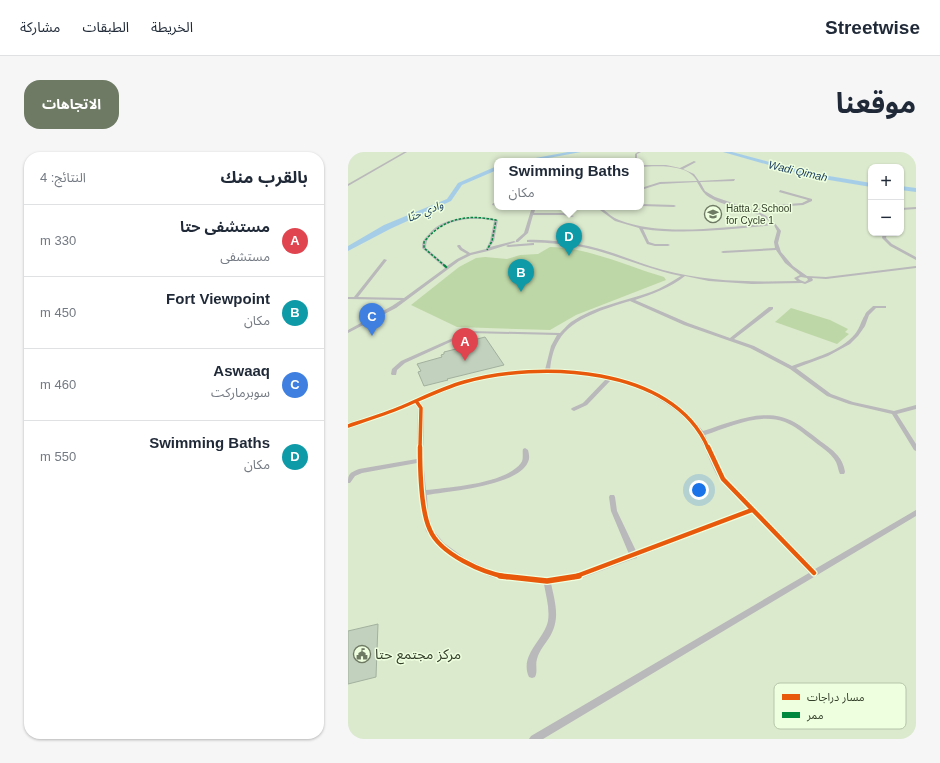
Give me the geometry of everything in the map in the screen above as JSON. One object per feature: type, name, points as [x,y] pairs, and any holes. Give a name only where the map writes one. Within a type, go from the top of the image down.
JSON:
[{"type":"street","points":[[348,185],[406,152]]},
{"type":"street","points":[[680,169],[695,162]]},
{"type":"street","points":[[644,166],[680,169],[694,175],[702,190],[712,198],[753,212],[775,224],[779,230],[776,248],[795,270],[811,279],[810,281]]},
{"type":"street","points":[[644,188],[660,183],[734,180]]},
{"type":"street","points":[[753,212],[775,206],[803,204],[811,200],[780,191]]},
{"type":"street","points":[[644,206],[674,206]]},
{"type":"street","points":[[904,209],[916,208]]},
{"type":"street","points":[[349,332],[406,299],[447,268],[470,254],[500,247],[523,238],[533,210]]},
{"type":"street","points":[[602,210],[612,219],[641,228],[670,230],[775,224]]},
{"type":"street","points":[[532,214],[563,214],[572,216]]},
{"type":"street","points":[[447,268],[424,248],[424,242],[439,226],[458,220],[490,218],[496,220],[492,241],[487,250]]},
{"type":"street","points":[[641,228],[648,243],[655,245],[668,245]]},
{"type":"street","points":[[884,236],[884,238],[891,245],[916,259]]},
{"type":"street","points":[[523,238],[527,242]]},
{"type":"street","points":[[516,242],[561,243],[595,249],[683,276],[733,282],[802,282],[916,267]]},
{"type":"street","points":[[516,242],[514,244],[519,246]]},
{"type":"street","points":[[500,247],[519,246],[527,242]]},
{"type":"street","points":[[459,246],[461,249],[470,254]]},
{"type":"street","points":[[723,252],[776,248]]},
{"type":"street","points":[[354,298],[386,260]]},
{"type":"street","points":[[795,270],[797,280],[802,282]]},
{"type":"street","points":[[546,371],[553,346],[560,334],[582,318],[631,300],[671,283],[683,276]]},
{"type":"street","points":[[780,282],[796,277],[826,278]]},
{"type":"street","points":[[348,298],[406,299]]},
{"type":"street","points":[[631,300],[686,324],[752,346],[792,368],[829,395],[850,403],[894,414],[916,407]]},
{"type":"street","points":[[792,368],[838,349],[852,340],[858,335],[865,324],[867,314],[875,308],[884,307]]},
{"type":"street","points":[[732,339],[771,308]]},
{"type":"street","points":[[394,374],[394,370],[403,362],[469,332],[560,334]]},
{"type":"street","points":[[348,426],[465,382],[510,374],[546,371],[610,378],[637,386],[663,398],[676,407],[695,425],[702,434],[718,472],[752,510],[814,573]]},
{"type":"street","points":[[574,409],[585,404],[610,378]]},
{"type":"street","points":[[416,400],[421,408],[420,460],[425,513],[430,531],[441,545],[463,561],[494,575],[547,581],[579,576],[752,510]]},
{"type":"street","points":[[894,414],[916,449]]},
{"type":"street","points":[[702,434],[758,417],[778,418],[788,421],[800,428],[833,454],[841,464],[842,472]]},
{"type":"street","points":[[424,493],[490,482],[510,476],[524,465],[526,457],[525,450]]},
{"type":"street","points":[[348,481],[353,474],[361,471],[420,460]]},
{"type":"street","points":[[612,497],[616,517],[634,556]]},
{"type":"street","points":[[534,739],[916,513]]},
{"type":"street","points":[[532,674],[530,666],[532,656],[547,633],[552,622],[553,612],[547,581]]},
{"type":"green space","points":[[550,247],[565,248],[594,254],[664,277],[666,280],[576,315],[550,330],[457,327],[411,305],[459,267],[476,258],[485,257],[507,259],[520,255],[538,254]]},
{"type":"green space","points":[[791,308],[830,320],[848,329],[845,332],[849,334],[837,344],[775,322]]},
{"type":"building","points":[[485,337],[504,365],[424,386],[418,372],[421,371],[417,364],[442,357],[441,355],[444,354],[444,352],[460,348],[459,346],[463,345],[462,343]]},
{"type":"building","name":"مركز مجتمع حتا","points":[[378,624],[376,677],[348,684],[348,631]]},
{"type":"waterway","name":"وادي حتّا","points":[[541,158],[578,152]]},
{"type":"waterway","name":"Wadi Qimah","points":[[726,152],[811,175],[868,184]]},
{"type":"waterway","name":"وادي حتّا","points":[[348,249],[387,227],[449,200],[460,184],[494,169]]},
{"type":"waterway","name":"Wadi Qimah","points":[[904,188],[916,190]]},
{"type":"marked path","points":[[447,268],[424,248],[424,242],[431,233],[446,223],[468,218],[496,220],[492,241],[487,250]]},
{"type":"cycle path","points":[[348,426],[396,410],[464,382],[492,376],[523,372],[555,371],[587,374],[618,380],[647,390],[673,405],[695,425],[703,437],[715,466],[723,479],[814,573]]},
{"type":"cycle path","points":[[416,401],[421,408],[420,460],[425,513],[430,531],[441,545],[463,561],[494,575],[547,581],[579,576],[752,510]]},
{"type":"place","name":"Hatta 2 School for Cycle 1","points":[[713,214]]},
{"type":"place","name":"Swimming Baths","points":[[569,256]]},
{"type":"place","name":"Fort Viewpoint","points":[[521,292]]},
{"type":"place","name":"Aswaaq","points":[[372,336]]},
{"type":"place","name":"مستشفى حتا","points":[[465,361]]},
{"type":"place","name":"مركز مجتمع حتا","points":[[362,654]]}]
